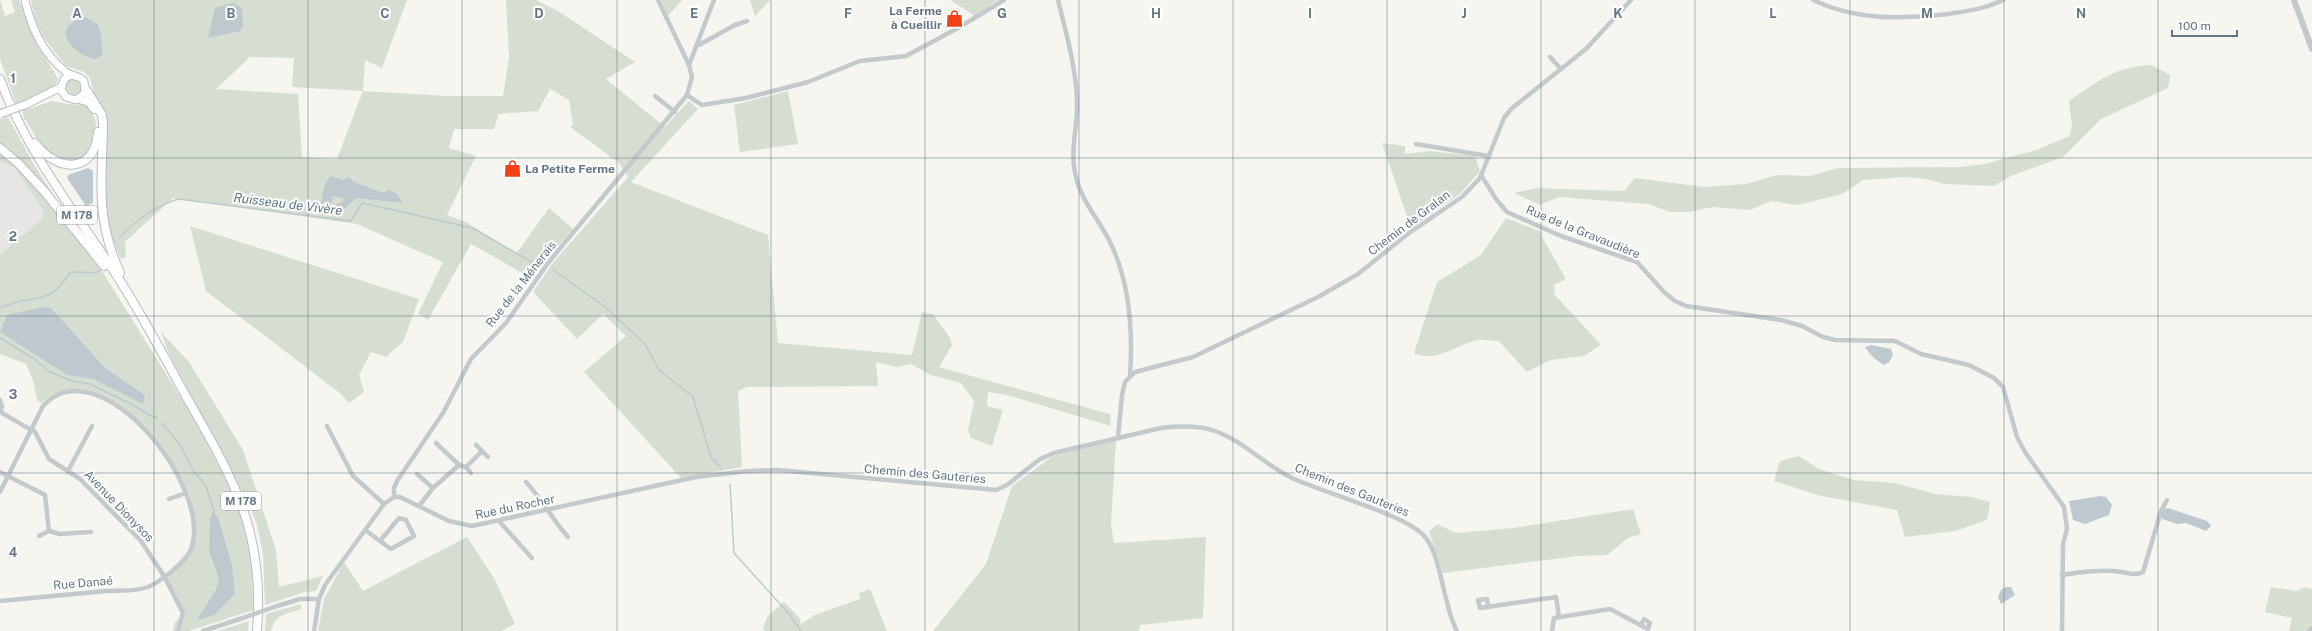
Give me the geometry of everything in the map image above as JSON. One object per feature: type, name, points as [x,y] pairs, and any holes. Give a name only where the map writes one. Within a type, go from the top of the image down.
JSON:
[{"type":"main road","points":[[25,0],[38,37],[52,59],[62,85],[64,96]]},
{"type":"main road","points":[[52,59],[71,75],[82,78],[86,89],[102,115],[103,125],[100,202],[107,240],[122,278],[146,321]]},
{"type":"main road","points":[[0,114],[39,99],[62,85],[71,75]]},
{"type":"main road","name":"M 178","points":[[0,79],[12,108],[36,152],[146,321],[230,476],[246,515],[255,554],[258,577],[257,631]]},
{"type":"main road","points":[[79,99],[86,89]]},
{"type":"main road","name":"M 178","points":[[0,90],[30,151],[179,384]]},
{"type":"main road","points":[[12,108],[36,145],[46,156],[56,163],[66,166],[78,164],[92,155],[96,147],[98,131],[97,116],[94,109],[88,102],[79,99],[72,100],[64,96],[39,99]]},
{"type":"main road","points":[[0,148],[18,163],[44,191],[104,266]]},
{"type":"street","name":"Rue de la Ménerais","points":[[394,497],[394,488],[397,481],[443,413],[471,359],[506,323],[548,264],[675,112],[687,95],[692,77],[689,65],[658,0]]},
{"type":"street","points":[[689,65],[694,52],[699,45],[714,0]]},
{"type":"street","points":[[687,95],[702,104],[746,98],[808,82],[860,61],[906,56],[958,28],[1004,0]]},
{"type":"street","points":[[1058,0],[1076,83],[1077,110],[1072,155],[1074,172],[1078,186],[1088,207],[1111,246],[1122,278],[1133,341],[1130,376],[1125,382],[1122,395],[1118,437]]},
{"type":"street","name":"Chemin de Gralan","points":[[1130,376],[1144,368],[1193,357],[1318,297],[1358,274],[1409,233],[1462,196],[1481,175],[1504,118],[1511,109],[1561,69],[1604,31],[1631,0]]},
{"type":"street","points":[[1813,0],[1853,14],[1883,18],[1911,18],[1987,8],[2003,0]]},
{"type":"street","points":[[2294,0],[2312,49]]},
{"type":"street","points":[[699,45],[735,25],[747,21]]},
{"type":"street","points":[[683,51],[694,52]]},
{"type":"street","points":[[1550,56],[1561,69]]},
{"type":"street","points":[[655,96],[675,112]]},
{"type":"street","points":[[1416,144],[1488,156]]},
{"type":"street","name":"Rue de la Gravaudière","points":[[1481,175],[1496,199],[1507,212],[1561,236],[1637,262],[1665,293],[1674,301],[1686,306],[1782,320],[1802,326],[1823,337],[1835,340],[1895,341],[1921,354],[1968,365],[1994,378],[2003,387],[2018,437],[2025,452],[2064,507],[2067,529],[2063,544],[2062,631]]},
{"type":"street","name":"Rue Danaé","points":[[0,492],[41,409],[53,397],[70,391],[91,393],[122,411],[143,428],[169,458],[186,493],[193,520],[192,546],[184,560],[164,576],[148,586],[142,588],[0,601]]},
{"type":"street","points":[[0,400],[2,407],[0,412],[31,429]]},
{"type":"street","points":[[68,470],[92,426]]},
{"type":"street","points":[[327,426],[353,476],[384,504]]},
{"type":"street","name":"Chemin des Gauteries","points":[[620,494],[696,477],[748,471],[778,470],[996,490],[1007,485],[1032,465],[1054,453],[1118,437],[1176,426],[1216,431],[1290,477],[1413,526],[1427,538],[1431,547],[1457,631]]},
{"type":"street","name":"Avenue Dionysos","points":[[31,429],[41,440],[49,459],[80,479],[141,541],[164,576],[183,613],[178,631]]},
{"type":"street","points":[[436,443],[459,465],[466,466],[472,473]]},
{"type":"street","points":[[476,445],[488,457]]},
{"type":"street","points":[[466,466],[482,451]]},
{"type":"street","points":[[419,506],[433,488],[459,465]]},
{"type":"street","points":[[0,472],[45,495],[49,531]]},
{"type":"street","points":[[417,474],[433,488]]},
{"type":"street","points":[[526,482],[548,510],[552,520],[568,537]]},
{"type":"street","points":[[170,499],[186,493]]},
{"type":"street","name":"Rue du Rocher","points":[[394,497],[400,497],[449,521],[466,526],[499,521],[620,494]]},
{"type":"street","points":[[314,631],[319,599],[336,570],[384,504],[394,497]]},
{"type":"street","points":[[2062,575],[2092,571],[2136,574],[2143,572],[2161,511],[2167,500]]},
{"type":"street","points":[[365,530],[380,541],[391,549],[414,536],[406,520],[399,518],[380,541]]},
{"type":"street","points":[[499,521],[532,558]]},
{"type":"street","points":[[39,536],[49,531],[60,534],[91,532]]},
{"type":"street","points":[[1488,607],[1556,597],[1559,617]]},
{"type":"street","points":[[203,631],[300,599],[319,599]]},
{"type":"street","points":[[1552,631],[1554,618],[1610,609],[1641,625]]},
{"type":"shaded area","points":[[0,0],[5,16],[15,12],[11,0],[19,0],[35,40],[58,79],[53,87],[47,91],[16,103],[0,59]]},
{"type":"shaded area","points":[[31,0],[407,0],[382,68],[365,60],[363,91],[446,96],[503,96],[509,57],[506,0],[536,0],[558,11],[635,62],[606,79],[665,127],[689,101],[698,109],[631,182],[768,235],[778,343],[912,355],[922,312],[933,314],[949,336],[952,345],[939,367],[1110,414],[1111,426],[1007,395],[988,392],[987,406],[1003,410],[992,446],[971,438],[968,430],[974,401],[961,383],[931,375],[911,364],[896,367],[876,362],[878,386],[747,387],[738,391],[742,467],[681,478],[584,372],[626,336],[603,314],[577,339],[533,292],[552,264],[628,177],[619,163],[570,127],[573,124],[569,100],[550,89],[538,111],[499,114],[494,129],[454,129],[449,148],[476,156],[447,215],[466,222],[516,254],[549,208],[573,229],[531,278],[471,244],[428,320],[418,314],[443,262],[357,224],[173,198],[125,242],[126,257],[121,259],[106,225],[105,169],[107,119],[104,110],[94,94],[90,78],[84,72],[66,66],[44,38],[35,19]],"holes":[[[86,17],[98,24],[101,34],[103,55],[94,60],[87,58],[69,25],[77,19]],[[250,57],[294,58],[292,87],[363,91],[337,159],[302,157],[298,94],[216,89]]]},
{"type":"shaded area","points":[[661,0],[682,0],[668,16]]},
{"type":"shaded area","points":[[750,0],[770,0],[755,16]]},
{"type":"shaded area","points":[[950,0],[998,0],[975,16]]},
{"type":"shaded area","points":[[234,3],[242,8],[243,25],[240,31],[208,38],[215,8]]},
{"type":"shaded area","points":[[86,17],[98,24],[101,34],[103,55],[94,60],[84,56],[76,50],[70,44],[65,34],[72,22]]},
{"type":"shaded area","points":[[2151,65],[2170,75],[2168,88],[2101,119],[2063,157],[2011,176],[1994,186],[1944,184],[1926,179],[1906,177],[1863,180],[1842,194],[1797,205],[1772,201],[1750,210],[1713,207],[1688,212],[1670,212],[1648,204],[1559,197],[1540,205],[1514,193],[1537,188],[1624,191],[1635,178],[1704,187],[1746,184],[1777,175],[1810,176],[1838,168],[1960,167],[1985,164],[2036,150],[2070,136],[2072,126],[2069,101],[2098,81],[2116,72],[2138,66]]},
{"type":"shaded area","points":[[71,79],[77,79],[82,84],[80,93],[77,95],[71,95],[66,90],[66,84]]},
{"type":"shaded area","points":[[788,91],[798,144],[740,152],[734,105]]},
{"type":"shaded area","points":[[52,101],[74,105],[84,104],[92,113],[96,123],[95,135],[91,147],[83,156],[74,161],[62,161],[50,154],[39,142],[24,118],[22,111]]},
{"type":"shaded area","points":[[8,117],[33,163],[55,197],[53,199],[0,146],[0,119]]},
{"type":"shaded area","points":[[1382,143],[1405,146],[1405,154],[1430,151],[1475,156],[1480,171],[1461,193],[1411,228]]},
{"type":"shaded area","points":[[0,152],[23,172],[97,263],[193,417],[235,497],[245,528],[252,562],[253,610],[189,631],[173,631],[175,622],[183,614],[167,578],[191,553],[193,529],[192,504],[187,489],[177,470],[147,428],[127,410],[106,397],[84,390],[62,391],[41,403],[37,400],[34,383],[26,364],[0,354],[0,255],[43,218],[43,210],[14,167],[0,162]]},
{"type":"shaded area","points":[[0,162],[14,167],[43,210],[43,218],[0,255]]},
{"type":"shaded area","points":[[88,168],[93,171],[93,203],[86,206],[67,178],[68,175]]},
{"type":"shaded area","points":[[331,176],[343,180],[348,177],[354,182],[383,193],[389,190],[397,194],[403,203],[356,198],[342,211],[330,210],[345,199],[333,196],[332,201],[325,208],[322,208],[324,190],[327,181]]},
{"type":"shaded area","points":[[1506,218],[1542,232],[1541,235],[1566,279],[1554,285],[1555,295],[1601,345],[1584,356],[1550,360],[1527,372],[1499,341],[1474,341],[1444,353],[1429,356],[1422,356],[1414,353],[1437,282],[1481,255]]},
{"type":"shaded area","points":[[190,226],[419,299],[403,342],[386,357],[371,352],[359,375],[364,392],[349,403],[341,394],[206,291]]},
{"type":"shaded area","points":[[44,307],[51,308],[105,368],[143,394],[145,399],[143,404],[93,379],[67,375],[0,332],[7,315]]},
{"type":"shaded area","points":[[161,332],[189,362],[243,450],[276,550],[279,587],[323,576],[316,591],[305,592],[265,605],[263,554],[257,525],[247,500],[168,352]]},
{"type":"shaded area","points":[[1871,345],[1891,349],[1893,355],[1889,362],[1884,365],[1873,357],[1865,347]]},
{"type":"shaded area","points":[[1116,440],[1111,524],[1114,543],[1206,537],[1203,618],[1140,625],[1139,631],[933,631],[986,564],[1012,486],[1053,456]]},
{"type":"shaded area","points":[[1799,456],[1819,469],[1853,480],[1895,483],[1935,494],[1971,497],[1990,502],[1987,520],[1955,531],[1905,537],[1897,510],[1817,495],[1774,481],[1780,461]]},
{"type":"shaded area","points":[[2101,496],[2106,497],[2112,505],[2109,515],[2085,524],[2073,520],[2069,501]]},
{"type":"shaded area","points":[[2168,508],[2207,521],[2211,526],[2206,531],[2186,523],[2177,524],[2162,519],[2161,516],[2163,510]]},
{"type":"shaded area","points":[[1633,509],[1641,534],[1628,538],[1607,555],[1578,556],[1443,573],[1429,532],[1437,524],[1456,533],[1513,528]]},
{"type":"shaded area","points":[[213,510],[219,520],[232,566],[235,594],[214,615],[200,620],[198,618],[216,590],[219,578],[209,551],[210,520]]},
{"type":"shaded area","points":[[467,537],[494,578],[515,624],[501,631],[318,631],[324,599],[344,562],[363,591]]},
{"type":"shaded area","points":[[2006,587],[2011,587],[2015,595],[2001,604],[1998,597],[2001,590]]},
{"type":"shaded area","points":[[2271,587],[2297,591],[2305,587],[2312,589],[2312,631],[2289,631],[2292,618],[2265,612]]},
{"type":"shaded area","points":[[870,589],[887,631],[765,631],[763,628],[767,617],[784,602],[799,617],[801,624],[815,615],[860,599],[859,593]]},
{"type":"shaded area","points":[[301,604],[301,609],[278,618],[275,621],[271,631],[265,631],[266,614]]},
{"type":"shaded area","points":[[249,621],[248,631],[217,631]]},
{"type":"waterway","name":"Ruisseau de Vivère","points":[[120,237],[146,214],[178,199],[351,221],[362,203],[473,228],[540,267]]},
{"type":"waterway","name":"Ruisseau de Vivère","points":[[0,308],[12,303],[46,296],[54,292],[62,284],[70,272],[96,273],[100,270]]},
{"type":"waterway","name":"Ruisseau de Vivère","points":[[553,270],[604,306],[645,344],[659,370],[693,397],[711,457],[721,468]]},
{"type":"waterway","points":[[0,338],[36,360],[50,372],[72,381],[90,384],[157,418]]},
{"type":"waterway","points":[[162,423],[180,445],[193,470],[206,486],[214,511]]},
{"type":"waterway","name":"Ruisseau de Vivère","points":[[730,484],[734,553],[790,615],[801,631]]},
{"type":"place","name":"La Ferme à Cueillir","points":[[955,18]]},
{"type":"place","name":"La Petite Ferme","points":[[512,169]]}]
